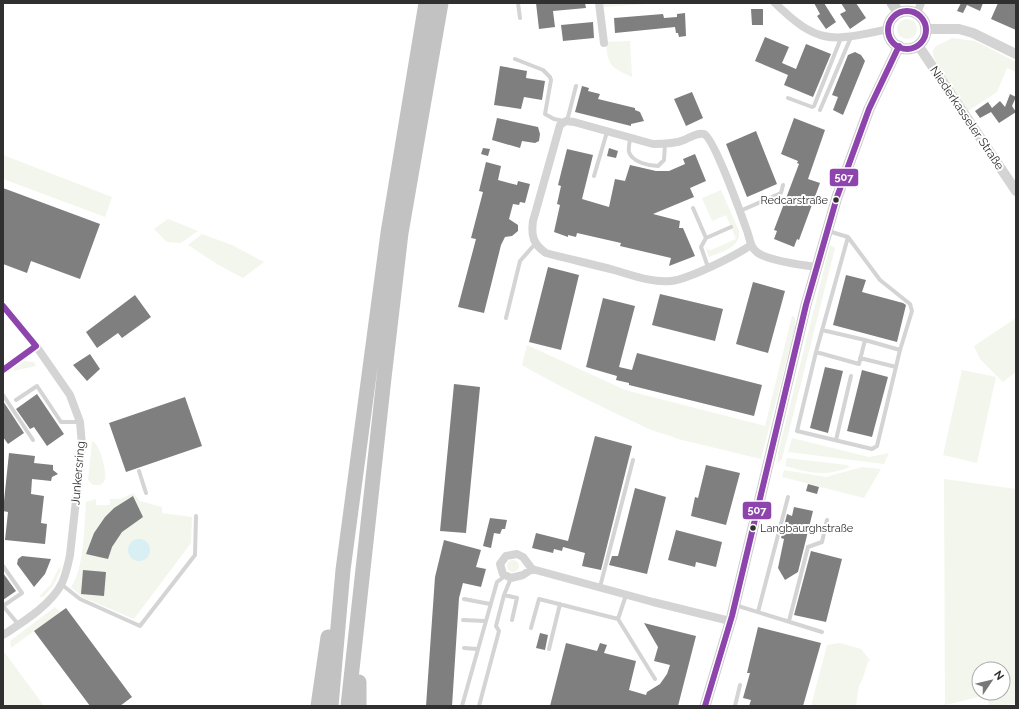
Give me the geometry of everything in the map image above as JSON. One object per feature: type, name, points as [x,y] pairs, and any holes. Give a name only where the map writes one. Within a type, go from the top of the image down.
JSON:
[{"type":"highway","points":[[331,706],[343,570],[388,233],[426,3]]},
{"type":"highway","points":[[348,706],[359,595],[401,233],[441,3]]},
{"type":"highway","points":[[318,706],[329,630],[343,570]]},
{"type":"highway","points":[[359,595],[359,706]]},
{"type":"main road","points":[[892,3],[899,13]]},
{"type":"main road","points":[[919,8],[926,29],[924,38],[918,46],[908,48],[898,46],[891,39],[889,29],[892,19],[899,13],[919,8]]},
{"type":"main road","points":[[705,706],[730,621],[806,305],[827,231],[852,153],[869,109],[898,46]]},
{"type":"main road","points":[[710,706],[711,688]]},
{"type":"street","points":[[599,3],[604,44]]},
{"type":"street","points":[[775,3],[805,30],[815,34],[841,38],[889,29]]},
{"type":"street","points":[[926,29],[959,29],[973,33],[1016,54]]},
{"type":"street","name":"Niederkasseler Straße","points":[[918,46],[1016,191]]},
{"type":"street","points":[[751,245],[738,254],[681,279],[661,281],[546,253],[535,244],[531,234],[533,221],[557,131],[560,125],[566,122],[653,144],[665,144],[682,141],[698,134],[703,134],[708,137],[740,212],[751,245],[763,255],[817,267]]},
{"type":"street","name":"Junkersring","points":[[3,306],[36,346],[70,395],[80,422],[82,445],[70,555],[61,584],[46,602],[3,634]]},
{"type":"street","points":[[3,370],[36,346]]},
{"type":"street","points":[[532,569],[523,575],[508,577],[500,564],[502,559],[511,554],[517,554],[523,557],[532,569],[626,595],[730,621]]},
{"type":"lane","points":[[518,3],[520,18]]},
{"type":"lane","points":[[820,110],[851,37]]},
{"type":"lane","points":[[788,98],[812,108],[814,106],[841,38]]},
{"type":"lane","points":[[515,59],[547,73],[551,80],[545,114],[554,119],[566,122],[576,86]]},
{"type":"lane","points":[[594,176],[607,132]]},
{"type":"lane","points":[[630,138],[628,151],[631,155],[637,161],[654,166],[658,166],[664,160],[665,144]]},
{"type":"lane","points":[[740,212],[781,193],[783,185]]},
{"type":"lane","points":[[693,208],[706,238]]},
{"type":"lane","points":[[708,267],[701,247],[706,238],[731,227]]},
{"type":"lane","points":[[827,231],[848,237],[880,280],[910,304],[912,311],[900,350],[877,446],[872,449],[797,431],[816,352],[848,237]]},
{"type":"lane","points":[[506,318],[520,261],[535,244]]},
{"type":"lane","points":[[822,330],[900,350]]},
{"type":"lane","points":[[816,352],[859,364],[865,340]]},
{"type":"lane","points":[[860,358],[896,367]]},
{"type":"lane","points":[[836,440],[851,376]]},
{"type":"lane","points":[[16,400],[37,386],[61,422],[80,422]]},
{"type":"lane","points":[[3,395],[33,440]]},
{"type":"lane","points":[[600,588],[633,460]]},
{"type":"lane","points":[[139,472],[146,493]]},
{"type":"lane","points":[[758,612],[788,497]]},
{"type":"lane","points":[[61,584],[80,599],[140,626],[195,555],[196,516]]},
{"type":"lane","points":[[789,621],[808,547],[822,542],[827,520]]},
{"type":"lane","points":[[3,566],[22,593],[3,606],[18,624]]},
{"type":"lane","points":[[479,706],[499,631],[496,626],[508,577]]},
{"type":"lane","points":[[462,706],[497,582],[508,577]]},
{"type":"lane","points":[[504,595],[517,598],[512,620]]},
{"type":"lane","points":[[618,619],[626,595]]},
{"type":"lane","points":[[531,628],[539,598],[618,619],[655,679]]},
{"type":"lane","points":[[464,599],[490,604]]},
{"type":"lane","points":[[549,648],[560,604]]},
{"type":"lane","points":[[734,605],[822,632]]},
{"type":"lane","points":[[462,620],[485,621]]},
{"type":"lane","points":[[464,648],[477,649]]},
{"type":"lane","points":[[735,706],[740,685]]},
{"type":"shaded area","points":[[603,3],[647,3],[647,4],[603,7]]},
{"type":"shaded area","points":[[907,19],[914,22],[917,29],[914,36],[907,39],[900,36],[897,29],[900,22]]},
{"type":"shaded area","points":[[952,38],[975,41],[1016,62],[1016,72],[1007,68],[997,92],[968,111],[937,66],[938,65],[933,54],[935,47]]},
{"type":"shaded area","points":[[630,41],[632,77],[619,71],[612,65],[608,57],[606,42]]},
{"type":"shaded area","points":[[3,155],[112,197],[105,217],[3,179]]},
{"type":"shaded area","points":[[721,190],[739,231],[739,237],[730,248],[709,257],[706,249],[711,250],[736,239],[726,215],[712,221],[702,198]]},
{"type":"shaded area","points":[[168,219],[198,231],[181,243],[167,242],[154,229]]},
{"type":"shaded area","points":[[202,234],[232,245],[264,262],[243,278],[217,264],[188,245]]},
{"type":"shaded area","points":[[830,245],[835,248],[782,459],[778,463],[778,453]]},
{"type":"shaded area","points":[[792,316],[795,317],[795,328],[761,459],[678,439],[649,429],[569,391],[522,365],[527,345],[625,390],[765,426]]},
{"type":"shaded area","points":[[1016,318],[1016,372],[1003,382],[980,359],[974,346]]},
{"type":"shaded area","points":[[24,361],[34,362],[36,366],[13,371],[14,367]]},
{"type":"shaded area","points":[[962,370],[996,377],[977,463],[943,455]]},
{"type":"shaded area","points":[[792,438],[869,457],[889,453],[884,464],[788,452]]},
{"type":"shaded area","points":[[92,441],[98,447],[104,465],[105,480],[101,485],[93,485],[88,480]]},
{"type":"shaded area","points":[[787,458],[847,465],[850,467],[825,473],[802,471],[785,466]]},
{"type":"shaded area","points":[[862,467],[881,469],[864,498],[782,477],[784,470],[826,477]]},
{"type":"shaded area","points":[[944,479],[1016,489],[1016,704],[989,706],[988,701],[1011,701],[1011,661],[971,661],[971,699],[945,705]]},
{"type":"shaded area","points":[[133,493],[140,501],[162,507],[162,513],[192,517],[191,543],[134,619],[82,597],[71,587],[76,579],[79,569],[84,534],[86,502],[96,499],[96,505],[110,505],[110,499],[120,499]]},
{"type":"shaded area","points":[[515,560],[518,561],[518,571],[511,572],[508,571],[507,564],[508,561]]},
{"type":"shaded area","points":[[59,567],[61,570],[53,586],[43,597],[39,597],[51,584]]},
{"type":"shaded area","points":[[55,607],[60,612],[11,648],[10,641]]},
{"type":"shaded area","points":[[840,643],[861,649],[870,660],[859,685],[856,706],[811,706],[827,645]]},
{"type":"shaded area","points":[[3,653],[5,653],[44,706],[3,706]]},
{"type":"water","points":[[139,539],[147,542],[150,550],[147,558],[139,561],[131,558],[128,550],[131,542]]},
{"type":"building","points":[[536,3],[585,3],[586,8],[553,11],[555,27],[539,29]]},
{"type":"building","points":[[814,3],[824,3],[836,22],[826,29],[817,16],[820,14]]},
{"type":"building","points":[[841,3],[856,3],[866,18],[850,29],[840,14],[846,11]]},
{"type":"building","points":[[961,3],[983,3],[980,11],[967,5],[963,13],[957,11]]},
{"type":"building","points":[[998,3],[1016,3],[1016,30],[991,19]]},
{"type":"building","points":[[751,9],[763,9],[763,25],[752,25]]},
{"type":"building","points":[[685,13],[686,36],[679,37],[678,33],[676,33],[675,27],[615,33],[614,18],[663,14],[664,18],[677,17],[677,14]]},
{"type":"building","points":[[593,22],[594,38],[563,41],[561,25]]},
{"type":"building","points":[[765,37],[789,47],[782,63],[796,69],[806,44],[831,54],[813,97],[784,85],[788,75],[755,61]]},
{"type":"building","points":[[855,52],[861,55],[865,61],[843,115],[833,110],[838,97],[832,95],[848,55]]},
{"type":"building","points":[[500,66],[527,71],[526,78],[545,81],[542,100],[524,97],[521,109],[494,105]]},
{"type":"building","points":[[582,86],[589,88],[588,91],[600,94],[598,99],[635,108],[635,110],[640,112],[644,121],[631,124],[631,126],[575,112]]},
{"type":"building","points":[[692,92],[703,118],[686,126],[674,99]]},
{"type":"building","points":[[1010,94],[1016,97],[1012,106],[1016,112],[999,123],[991,112],[980,118],[975,111],[988,102],[992,108],[1000,101],[1005,107]]},
{"type":"building","points":[[497,118],[538,127],[540,134],[539,141],[535,143],[522,141],[520,148],[492,140]]},
{"type":"building","points":[[794,118],[825,130],[808,179],[820,183],[799,240],[797,239],[794,247],[774,239],[777,231],[774,230],[799,164],[797,163],[798,161],[781,154]]},
{"type":"building","points":[[756,131],[777,184],[747,197],[726,144]]},
{"type":"building","points":[[483,148],[490,149],[488,156],[481,154]]},
{"type":"building","points":[[609,148],[618,151],[616,158],[607,156]]},
{"type":"building","points":[[567,149],[593,155],[582,199],[609,207],[615,179],[625,181],[630,165],[656,171],[669,171],[685,164],[683,159],[695,154],[706,181],[690,188],[694,197],[653,214],[680,221],[679,228],[683,228],[695,256],[669,266],[671,258],[620,246],[621,243],[577,233],[576,237],[568,235],[568,237],[554,232],[560,205],[557,204],[561,186],[558,185]]},
{"type":"building","points":[[486,162],[501,166],[498,180],[517,185],[518,181],[530,184],[525,203],[520,202],[519,205],[513,204],[509,219],[518,225],[518,231],[512,236],[505,237],[501,245],[484,313],[458,307],[476,239],[471,238],[483,192],[479,191]]},
{"type":"building","points":[[3,188],[100,224],[80,279],[31,261],[27,273],[3,264]]},
{"type":"building","points":[[548,267],[579,275],[561,350],[529,342]]},
{"type":"building","points":[[846,275],[866,280],[862,292],[906,305],[897,342],[833,325]]},
{"type":"building","points":[[753,282],[785,291],[768,353],[736,344]]},
{"type":"building","points":[[660,294],[723,309],[715,341],[652,325]]},
{"type":"building","points":[[135,295],[151,317],[122,338],[118,333],[97,348],[86,332]]},
{"type":"building","points":[[603,298],[635,306],[619,367],[632,370],[637,353],[762,385],[754,416],[629,385],[629,383],[616,380],[617,376],[586,367]]},
{"type":"building","points":[[90,354],[100,369],[87,381],[73,365]]},
{"type":"building","points":[[825,367],[843,371],[828,433],[810,428]]},
{"type":"building","points":[[862,370],[888,377],[872,437],[847,431]]},
{"type":"building","points":[[454,384],[480,387],[466,533],[440,531]]},
{"type":"building","points":[[37,394],[64,434],[47,446],[34,427],[30,429],[16,409]]},
{"type":"building","points":[[185,397],[202,446],[126,472],[109,423]]},
{"type":"building","points":[[3,401],[24,433],[8,444],[3,437]]},
{"type":"building","points":[[595,436],[632,446],[601,570],[582,566],[585,553],[563,547],[562,551],[554,549],[553,553],[532,548],[536,533],[568,541]]},
{"type":"building","points":[[9,453],[35,456],[34,463],[53,465],[53,470],[58,474],[52,477],[51,481],[32,479],[31,494],[44,496],[41,523],[47,524],[45,544],[5,540],[8,512],[3,511]]},
{"type":"building","points":[[706,465],[740,473],[726,525],[691,516],[695,497],[698,498]]},
{"type":"building","points":[[808,484],[819,487],[817,494],[806,491]]},
{"type":"building","points":[[635,488],[666,497],[647,574],[609,565],[612,556],[618,556]]},
{"type":"building","points":[[133,496],[143,517],[122,532],[112,547],[108,559],[86,554],[94,533],[105,517],[114,508]]},
{"type":"building","points":[[794,507],[813,511],[798,572],[785,580],[778,568],[784,539],[781,538],[787,514],[792,516]]},
{"type":"building","points":[[490,518],[507,520],[505,529],[502,529],[500,534],[494,533],[491,548],[483,546]]},
{"type":"building","points":[[676,530],[722,542],[716,567],[696,562],[695,567],[668,560]]},
{"type":"building","points":[[444,540],[481,550],[476,567],[486,569],[481,587],[463,583],[459,598],[452,706],[426,706],[435,577]]},
{"type":"building","points":[[811,551],[842,559],[826,622],[794,615]]},
{"type":"building","points":[[22,556],[51,559],[45,574],[34,587],[17,564],[18,559]]},
{"type":"building","points":[[83,570],[106,572],[104,596],[81,594]]},
{"type":"building","points":[[3,573],[16,591],[3,600]]},
{"type":"building","points":[[66,608],[132,697],[120,706],[90,706],[34,631]]},
{"type":"building","points":[[644,623],[696,636],[678,706],[550,706],[566,643],[597,651],[600,643],[607,645],[604,653],[636,661],[629,690],[646,695],[647,692],[660,684],[667,674],[670,665],[654,661],[658,647]]},
{"type":"building","points":[[758,627],[821,643],[803,706],[749,706],[751,700],[743,698],[750,673],[747,673]]},
{"type":"building","points":[[540,633],[548,635],[545,650],[536,648]]},
{"type":"transit line","name":"507","points":[[907,11],[917,14],[923,20],[926,30],[923,40],[917,46],[907,49],[897,46],[891,40],[888,30],[891,20],[897,14],[907,11]]},
{"type":"transit line","name":"507","points":[[705,706],[732,616],[806,305],[837,197],[869,109],[899,46]]},
{"type":"transit line","name":"507","points":[[3,306],[36,346]]},
{"type":"transit line","name":"507","points":[[3,370],[36,346]]},
{"type":"place","name":"Redcarstraße","points":[[836,200]]},
{"type":"place","name":"Langbaurghstraße","points":[[753,528]]}]
